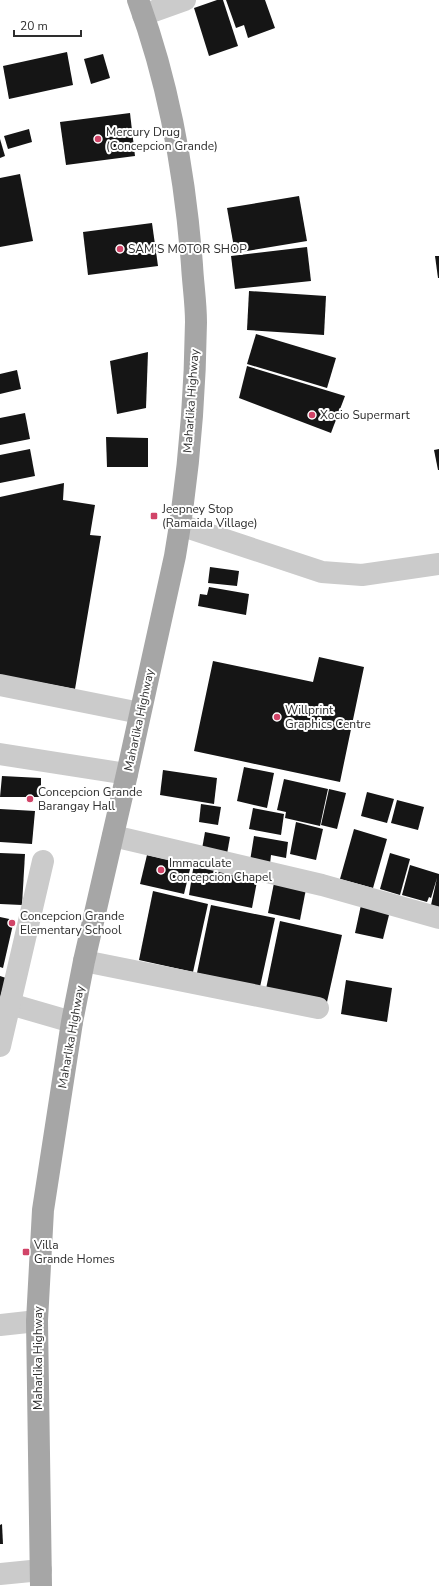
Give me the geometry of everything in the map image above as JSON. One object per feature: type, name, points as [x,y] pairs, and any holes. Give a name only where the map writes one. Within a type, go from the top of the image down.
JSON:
[{"type":"main road","name":"Maharlika Highway","points":[[42,1578],[37,1321],[43,1210],[72,1022],[84,962],[175,556],[180,525],[193,403],[196,328],[189,233],[177,147],[161,74],[140,8]]},
{"type":"street","points":[[140,8],[185,0]]},
{"type":"street","points":[[180,525],[322,572],[362,574],[439,564]]},
{"type":"street","points":[[0,685],[140,713]]},
{"type":"street","points":[[0,754],[127,774]]},
{"type":"street","points":[[113,836],[322,885],[439,918]]},
{"type":"street","points":[[0,1046],[43,861]]},
{"type":"street","points":[[84,962],[318,1008]]},
{"type":"street","points":[[10,1004],[72,1022]]},
{"type":"street","points":[[0,1325],[37,1321]]},
{"type":"street","points":[[0,1574],[42,1578]]},
{"type":"building","points":[[217,0],[223,0],[238,46],[209,56],[194,8]]},
{"type":"building","points":[[226,0],[265,0],[275,28],[248,38],[244,25],[236,28]]},
{"type":"building","points":[[67,52],[73,85],[9,99],[3,66]]},
{"type":"building","points":[[103,54],[110,78],[91,84],[84,59]]},
{"type":"building","name":"Mercury Drug (Concepcion Grande)","points":[[130,113],[135,156],[66,165],[60,122]]},
{"type":"building","points":[[29,129],[32,142],[8,149],[4,136]]},
{"type":"building","points":[[0,139],[5,156],[0,158]]},
{"type":"building","points":[[20,174],[33,241],[0,247],[0,178]]},
{"type":"building","points":[[299,196],[307,241],[235,253],[227,208]]},
{"type":"building","name":"SAM'S MOTOR SHOP","points":[[152,223],[158,266],[88,275],[83,232]]},
{"type":"building","points":[[307,247],[311,281],[235,289],[231,256]]},
{"type":"building","points":[[435,256],[439,256],[439,278],[438,278]]},
{"type":"building","points":[[249,291],[326,296],[324,335],[247,330]]},
{"type":"building","points":[[256,334],[336,358],[327,388],[247,364]]},
{"type":"building","points":[[148,352],[146,408],[117,414],[110,361]]},
{"type":"building","name":"Xocio Supermart","points":[[247,366],[345,396],[331,433],[239,398]]},
{"type":"building","points":[[17,370],[21,389],[0,394],[0,374]]},
{"type":"building","points":[[25,413],[30,439],[0,445],[0,418]]},
{"type":"building","points":[[106,437],[148,438],[148,467],[107,467]]},
{"type":"building","points":[[30,449],[35,476],[0,483],[0,455]]},
{"type":"building","points":[[439,449],[439,470],[438,470],[434,450]]},
{"type":"building","points":[[64,483],[63,500],[95,505],[90,535],[101,536],[75,689],[0,675],[0,497]]},
{"type":"building","points":[[210,567],[239,571],[237,586],[208,583]]},
{"type":"building","points":[[209,587],[249,594],[246,615],[198,606],[200,594],[207,595]]},
{"type":"building","name":"Willprint Graphics Centre","points":[[319,657],[364,667],[340,782],[194,751],[213,661],[313,682]]},
{"type":"building","points":[[244,767],[274,773],[267,808],[237,801]]},
{"type":"building","points":[[163,770],[217,778],[214,804],[160,795]]},
{"type":"building","points":[[2,776],[41,778],[41,797],[0,797]]},
{"type":"building","points":[[284,779],[328,789],[320,826],[285,818],[286,812],[277,810]]},
{"type":"building","points":[[329,789],[346,793],[337,829],[321,825]]},
{"type":"building","points":[[367,792],[394,799],[387,823],[361,816]]},
{"type":"building","points":[[397,800],[424,807],[418,830],[391,823]]},
{"type":"building","points":[[201,804],[221,807],[218,825],[199,822]]},
{"type":"building","points":[[253,808],[284,814],[281,835],[249,829]]},
{"type":"building","points":[[0,809],[35,811],[32,844],[0,842]]},
{"type":"building","points":[[296,822],[323,829],[316,860],[290,854]]},
{"type":"building","points":[[354,829],[387,839],[373,888],[340,879]]},
{"type":"building","points":[[205,832],[230,837],[227,854],[202,849]]},
{"type":"building","points":[[254,836],[288,842],[286,858],[271,855],[270,864],[250,861]]},
{"type":"building","points":[[0,853],[25,854],[22,905],[0,904]]},
{"type":"building","points":[[390,853],[410,859],[400,895],[380,889]]},
{"type":"building","points":[[147,855],[191,865],[184,894],[140,884]]},
{"type":"building","points":[[194,863],[258,876],[252,908],[189,895]]},
{"type":"building","points":[[410,865],[439,874],[439,907],[431,905],[437,878],[431,898],[429,897],[427,902],[402,895]]},
{"type":"building","points":[[274,883],[306,889],[300,920],[268,913]]},
{"type":"building","points":[[153,891],[208,904],[193,972],[139,960]]},
{"type":"building","points":[[211,905],[275,918],[260,987],[197,973]]},
{"type":"building","points":[[361,905],[390,911],[383,939],[355,933]]},
{"type":"building","points":[[0,917],[14,920],[3,968],[0,967]]},
{"type":"building","points":[[280,921],[342,935],[327,1002],[266,989]]},
{"type":"building","points":[[0,976],[6,978],[0,998]]},
{"type":"building","points":[[346,980],[392,988],[387,1022],[341,1014]]},
{"type":"building","points":[[2,1524],[3,1544],[0,1544],[0,1525]]},
{"type":"place","name":"Mercury Drug (Concepcion Grande)","points":[[98,139]]},
{"type":"place","name":"SAM'S MOTOR SHOP","points":[[120,249]]},
{"type":"place","name":"Xocio Supermart","points":[[312,415]]},
{"type":"place","name":"Jeepney Stop (Ramaida Village)","points":[[154,516]]},
{"type":"place","name":"Willprint Graphics Centre","points":[[277,717]]},
{"type":"place","name":"Concepcion Grande Barangay Hall","points":[[30,799]]},
{"type":"place","name":"Immaculate Concepcion Chapel","points":[[161,870]]},
{"type":"place","name":"Concepcion Grande Elementary School","points":[[12,923]]},
{"type":"place","name":"Villa Grande Homes","points":[[26,1252]]}]
